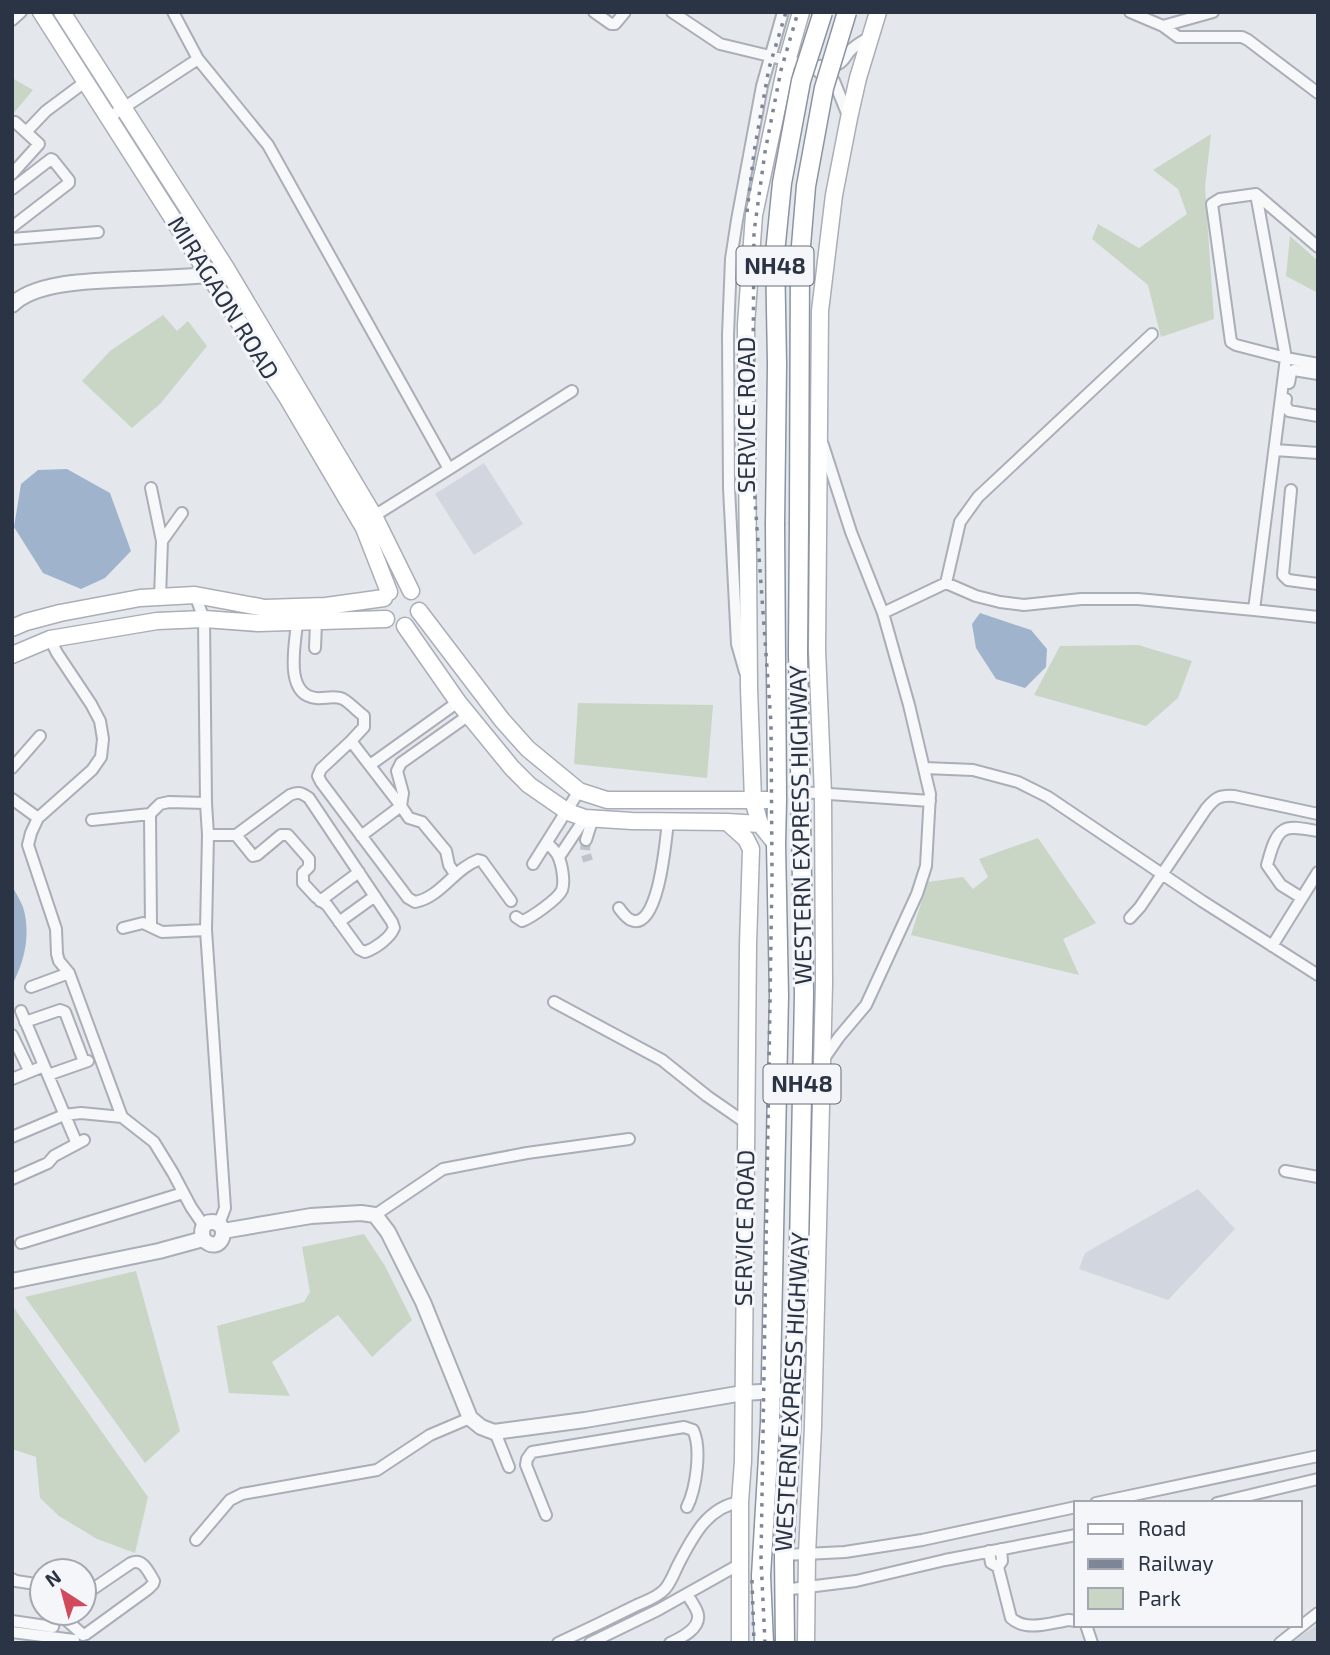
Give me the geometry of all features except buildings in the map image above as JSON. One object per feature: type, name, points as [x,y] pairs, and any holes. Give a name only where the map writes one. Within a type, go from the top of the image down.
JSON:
[{"type":"highway","name":"WESTERN EXPRESS HIGHWAY","points":[[764,1643],[761,1576],[770,1423],[779,996],[776,844],[775,253],[782,183],[801,81],[822,12]]},
{"type":"highway","name":"WESTERN EXPRESS HIGHWAY","points":[[785,1643],[784,1555],[798,1297],[804,1008],[798,652],[800,258],[806,186],[824,88],[847,12]]},
{"type":"main road","name":"MIRAGAON ROAD","points":[[41,12],[288,399],[364,528],[386,595]]},
{"type":"main road","name":"MIRAGAON ROAD","points":[[62,12],[226,268],[374,516],[411,591]]},
{"type":"main road","name":"SERVICE ROAD","points":[[760,824],[753,800],[750,688],[747,312],[754,215],[787,61],[801,12]]},
{"type":"main road","points":[[806,1643],[824,984],[823,794],[817,650],[820,311],[834,195],[858,78],[878,12]]},
{"type":"main road","points":[[729,359],[746,360]]},
{"type":"main road","points":[[12,628],[65,612],[140,598],[195,595],[265,608],[326,606],[386,595],[404,588],[416,596],[419,603],[417,617],[412,623],[398,626],[386,619],[382,605],[386,595]]},
{"type":"main road","points":[[419,611],[502,720],[543,763],[579,791],[607,800],[777,800]]},
{"type":"main road","points":[[65,612],[70,637]]},
{"type":"main road","points":[[12,655],[50,639],[156,621],[204,619],[296,623],[386,619]]},
{"type":"main road","points":[[405,626],[485,737],[529,785],[568,812],[589,818],[760,824],[776,844]]},
{"type":"main road","name":"SERVICE ROAD","points":[[727,821],[746,839],[751,849],[740,1643]]},
{"type":"street","points":[[12,20],[21,12]]},
{"type":"street","points":[[173,12],[198,59],[268,145],[449,469]]},
{"type":"street","points":[[594,12],[615,24],[625,12]]},
{"type":"street","points":[[673,12],[720,44],[814,67],[842,62],[857,44],[870,37]]},
{"type":"street","points":[[750,688],[737,645],[729,488],[731,259],[762,86],[783,12]]},
{"type":"street","points":[[1130,12],[1163,26],[1178,37],[1242,37],[1318,93]]},
{"type":"street","points":[[1163,26],[1213,12]]},
{"type":"street","points":[[108,118],[198,59]]},
{"type":"street","points":[[814,67],[838,86],[838,94],[849,118]]},
{"type":"street","points":[[26,132],[46,111],[85,82]]},
{"type":"street","points":[[12,123],[15,122],[37,141],[38,146],[12,174]]},
{"type":"street","points":[[12,189],[51,159],[69,180],[69,183],[12,227]]},
{"type":"street","points":[[1254,610],[1286,358],[1256,194]]},
{"type":"street","points":[[1318,247],[1256,194],[1220,199],[1212,204],[1231,342],[1318,364]]},
{"type":"street","points":[[12,239],[98,232]]},
{"type":"street","points":[[14,300],[31,292],[56,286],[209,275],[226,268]]},
{"type":"street","points":[[946,583],[960,522],[978,497],[1152,334]]},
{"type":"street","points":[[1318,374],[1292,371],[1285,405],[1289,411],[1318,416]]},
{"type":"street","points":[[374,516],[572,391]]},
{"type":"street","points":[[818,432],[851,532],[883,613],[930,794],[926,866],[917,894],[866,1005],[821,1063]]},
{"type":"street","points":[[1275,450],[1318,453]]},
{"type":"street","points":[[151,488],[162,541],[160,597]]},
{"type":"street","points":[[1291,490],[1283,575],[1288,580],[1318,584]]},
{"type":"street","points":[[162,541],[182,513]]},
{"type":"street","points":[[883,613],[946,583],[976,596],[1024,605],[1081,599],[1138,599],[1318,617]]},
{"type":"street","points":[[195,595],[204,619],[208,835],[206,930],[225,1208],[212,1230]]},
{"type":"street","points":[[315,648],[316,622]]},
{"type":"street","points":[[296,623],[293,673],[300,690],[317,699],[345,699],[364,716],[364,727],[321,769],[318,776],[408,898],[415,902],[432,896],[455,874],[475,860],[481,861],[512,901]]},
{"type":"street","points":[[50,639],[91,704],[100,721],[103,739],[101,757],[92,770],[37,818],[28,845],[56,929],[57,954],[69,973],[122,1117],[154,1142],[191,1207],[212,1230]]},
{"type":"street","points":[[370,765],[458,702]]},
{"type":"street","points":[[361,836],[401,806],[403,793],[397,771],[401,764],[469,715]]},
{"type":"street","points":[[12,768],[40,736]]},
{"type":"street","points":[[351,741],[409,818],[422,822],[446,851],[449,865],[455,874]]},
{"type":"street","points":[[925,768],[973,770],[1018,782],[1048,797],[1318,975]]},
{"type":"street","points":[[533,864],[579,791]]},
{"type":"street","points":[[208,835],[236,835],[290,795],[295,792],[302,793],[309,798],[392,922],[392,933],[372,949],[365,952],[359,949],[327,905],[303,883],[303,873],[309,867],[309,859],[288,835],[281,835],[253,856],[236,835]]},
{"type":"street","points":[[801,792],[930,800]]},
{"type":"street","points":[[1130,918],[1214,800],[1224,795],[1247,798],[1318,814]]},
{"type":"street","points":[[92,820],[150,814],[160,804],[169,802],[206,803]]},
{"type":"street","points":[[14,803],[37,818]]},
{"type":"street","points":[[150,814],[151,926]]},
{"type":"street","points":[[586,841],[589,818]]},
{"type":"street","points":[[559,857],[589,818]]},
{"type":"street","points":[[619,908],[629,920],[637,921],[645,917],[650,910],[659,884],[668,821]]},
{"type":"street","points":[[1302,898],[1281,886],[1267,865],[1279,834],[1284,830],[1291,828],[1318,831]]},
{"type":"street","points":[[516,917],[522,921],[530,918],[563,889],[559,857],[547,844]]},
{"type":"street","points":[[320,901],[359,872]]},
{"type":"street","points":[[1272,946],[1318,872]]},
{"type":"street","points":[[340,922],[375,896]]},
{"type":"street","points":[[123,928],[143,923],[162,932],[206,930]]},
{"type":"street","points":[[31,987],[69,973]]},
{"type":"street","points":[[554,1002],[662,1060],[746,1124]]},
{"type":"street","points":[[12,1179],[48,1163],[52,1157],[80,1142],[64,1115],[23,1017],[63,1010],[84,1062]]},
{"type":"street","points":[[12,1035],[27,1066]]},
{"type":"street","points":[[12,1073],[27,1066],[44,1067],[84,1062],[100,1057]]},
{"type":"street","points":[[12,1079],[44,1067]]},
{"type":"street","points":[[12,1137],[64,1115],[81,1113],[122,1117]]},
{"type":"street","points":[[12,1281],[159,1251],[212,1230],[311,1216],[361,1213],[375,1215],[443,1169],[527,1153],[629,1139]]},
{"type":"street","points":[[1285,1171],[1318,1177]]},
{"type":"street","points":[[21,1243],[183,1193]]},
{"type":"street","points":[[375,1215],[388,1233],[423,1302],[470,1418],[481,1427],[495,1432],[604,1417],[743,1393],[793,1390]]},
{"type":"street","points":[[604,1417],[608,1438]]},
{"type":"street","points":[[196,1540],[234,1497],[383,1468],[430,1435],[470,1418]]},
{"type":"street","points":[[546,1514],[526,1465],[532,1452],[684,1427],[693,1430],[696,1439],[696,1479],[687,1507]]},
{"type":"street","points":[[495,1432],[509,1466]]},
{"type":"street","points":[[1107,1501],[1318,1456]]},
{"type":"street","points":[[1269,1467],[1273,1490]]},
{"type":"street","points":[[1226,1477],[1222,1501],[1318,1479]]},
{"type":"street","points":[[558,1643],[663,1591],[691,1539],[702,1525],[720,1508],[740,1503]]},
{"type":"street","points":[[784,1555],[845,1552],[922,1540],[1074,1507]]},
{"type":"street","points":[[783,1590],[856,1581],[989,1551],[1074,1535]]},
{"type":"street","points":[[922,1540],[925,1565]]},
{"type":"street","points":[[998,1567],[1002,1562],[1001,1549]]},
{"type":"street","points":[[989,1551],[991,1563],[998,1567],[1011,1618],[1016,1623],[1024,1627],[1074,1621]]},
{"type":"street","points":[[98,1585],[137,1561],[142,1562],[154,1581],[148,1589],[98,1625]]},
{"type":"street","points":[[590,1643],[740,1564]]},
{"type":"street","points":[[670,1643],[687,1634],[696,1624],[698,1613],[687,1594]]},
{"type":"street","points":[[1302,1626],[1318,1613]]},
{"type":"street","points":[[12,1621],[74,1640]]},
{"type":"street","points":[[53,1634],[55,1627]]},
{"type":"street","points":[[74,1627],[83,1635],[96,1627]]},
{"type":"street","points":[[1280,1643],[1300,1627]]},
{"type":"street","points":[[12,1632],[53,1634]]},
{"type":"shaded area","points":[[484,463],[523,524],[474,555],[435,494]]},
{"type":"shaded area","points":[[1198,1189],[1235,1229],[1168,1300],[1079,1269],[1085,1253]]},
{"type":"shaded area","points":[[1318,1624],[1318,1643],[1291,1643]]},
{"type":"green space","points":[[12,78],[33,90],[12,115]]},
{"type":"green space","points":[[1211,134],[1205,187],[1214,319],[1161,337],[1148,285],[1092,239],[1098,224],[1139,248],[1187,214],[1178,189],[1153,170]]},
{"type":"green space","points":[[1290,236],[1318,261],[1318,293],[1286,276]]},
{"type":"green space","points":[[163,315],[177,331],[188,321],[207,346],[161,403],[132,428],[82,381],[110,351]]},
{"type":"green space","points":[[1138,645],[1192,661],[1178,698],[1146,726],[1034,695],[1060,646]]},
{"type":"green space","points":[[578,703],[713,705],[707,778],[574,764]]},
{"type":"green space","points":[[1038,838],[1096,923],[1063,939],[1079,975],[911,935],[928,882],[963,877],[973,889],[988,877],[979,859]]},
{"type":"green space","points":[[364,1234],[385,1266],[412,1320],[372,1357],[338,1315],[272,1362],[290,1396],[229,1393],[217,1326],[304,1302],[310,1292],[302,1247]]},
{"type":"green space","points":[[136,1271],[180,1431],[145,1463],[25,1297]]},
{"type":"green space","points":[[12,1305],[148,1497],[135,1553],[97,1539],[59,1516],[40,1498],[36,1457],[12,1449]]},
{"type":"water","points":[[67,469],[110,493],[131,551],[105,578],[81,589],[43,573],[14,527],[21,484],[38,470]]},
{"type":"water","points":[[980,613],[1031,630],[1047,649],[1046,667],[1025,688],[996,679],[976,648],[972,624]]},
{"type":"water","points":[[12,886],[23,907],[26,937],[23,957],[12,985]]},
{"type":"tunnel","points":[[586,840],[588,861]]},
{"type":"railway","points":[[747,212],[754,152],[769,68],[786,12]]},
{"type":"railway","points":[[765,1643],[761,1559],[772,877],[771,723],[755,501],[754,232],[765,152],[781,70],[798,12]]},
{"type":"railway","points":[[752,1580],[754,1643]]}]
